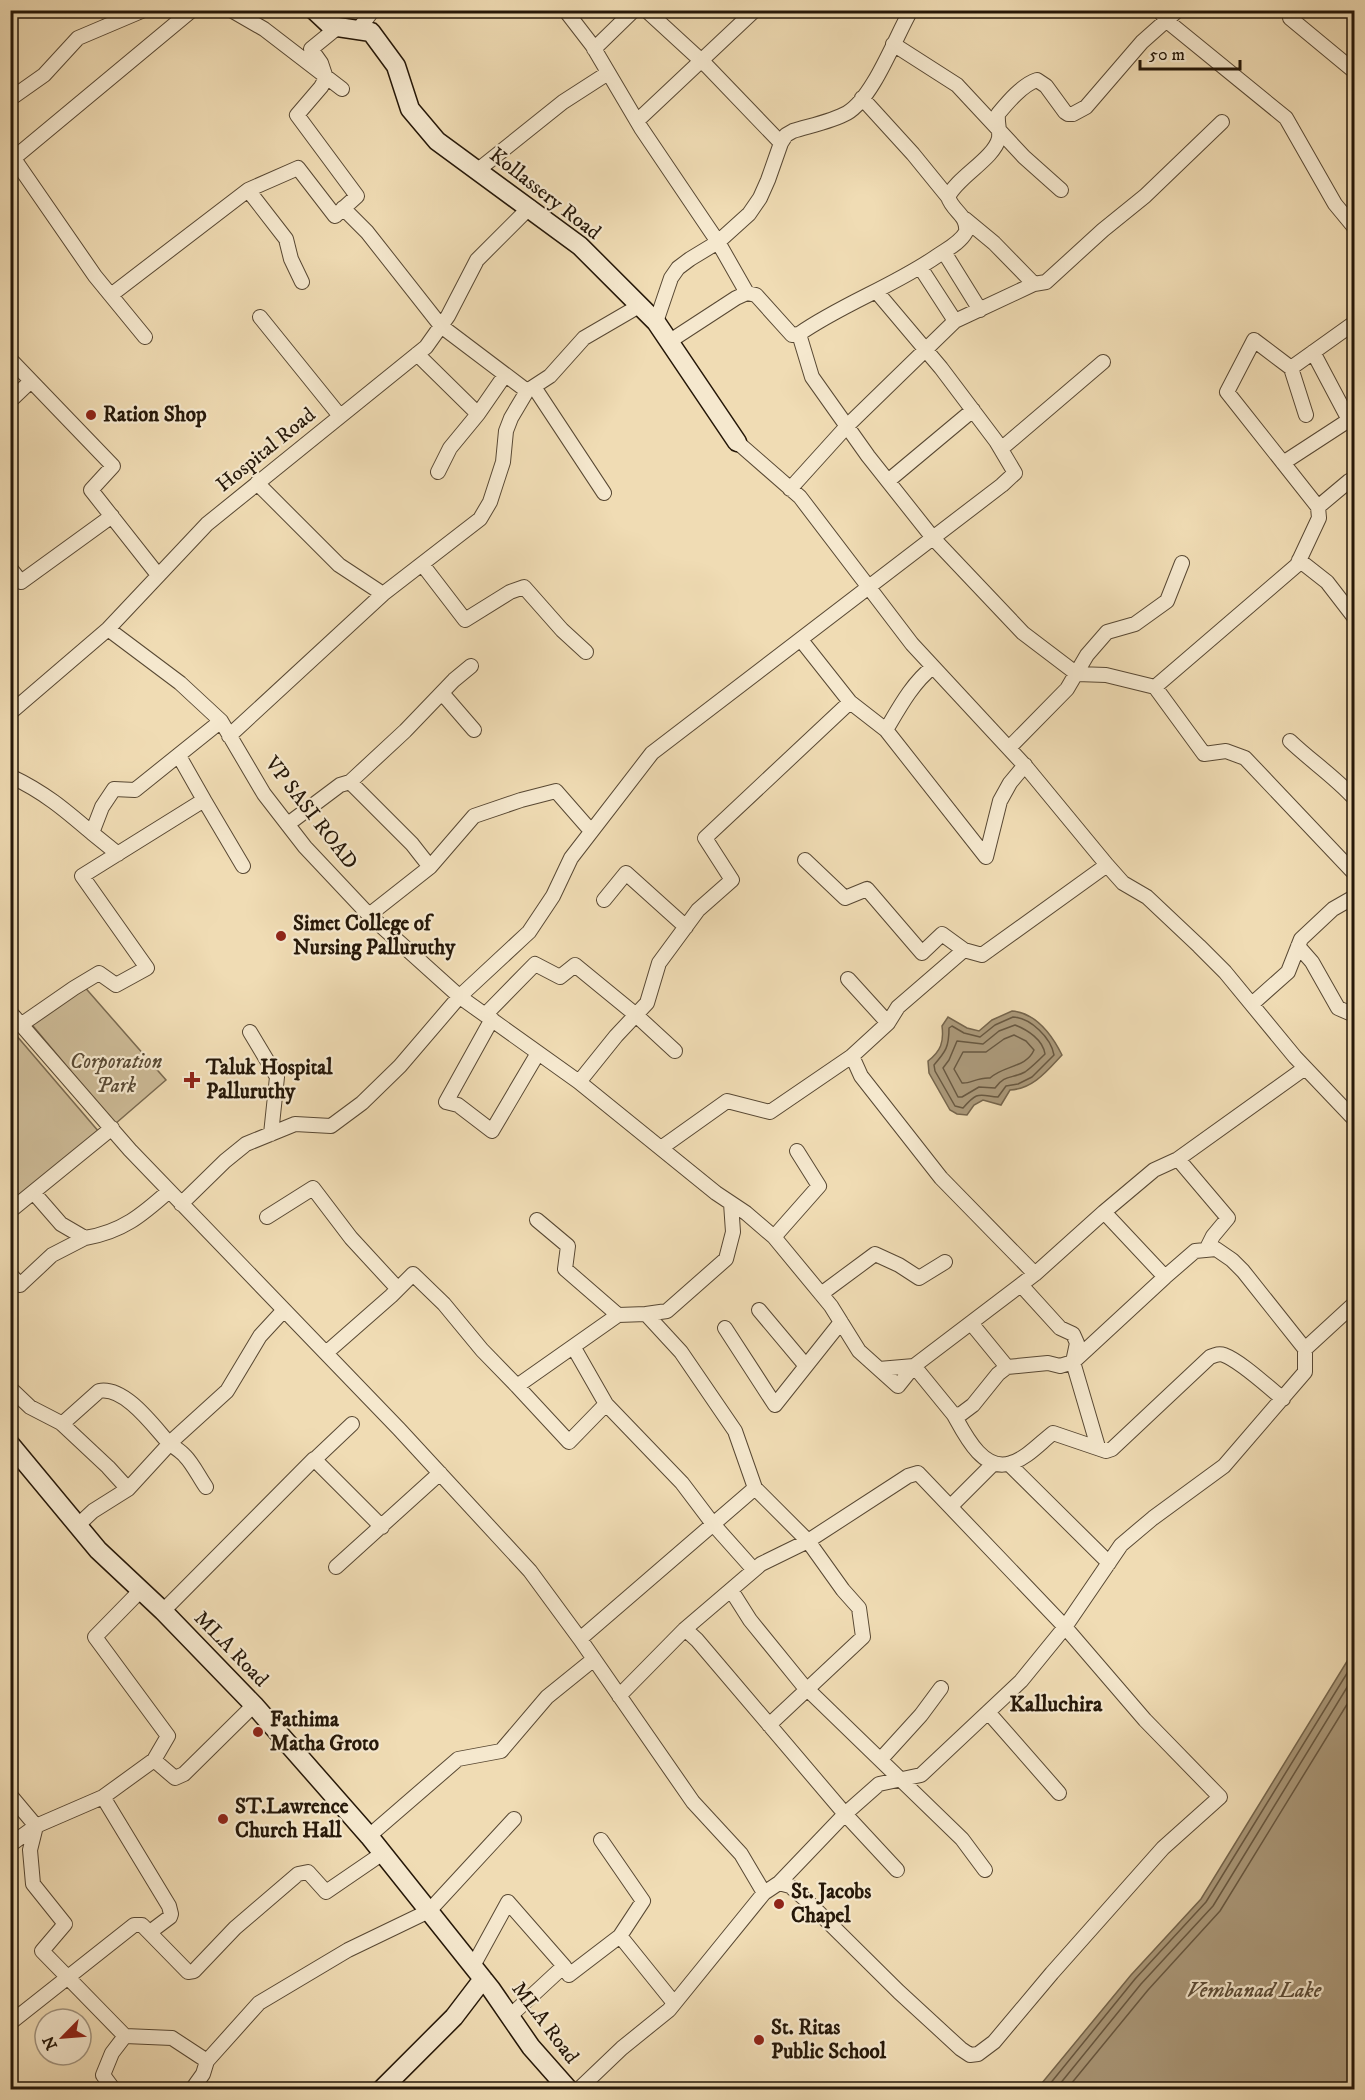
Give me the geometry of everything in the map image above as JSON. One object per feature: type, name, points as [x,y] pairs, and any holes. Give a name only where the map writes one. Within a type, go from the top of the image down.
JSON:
[{"type":"street","points":[[10,99],[44,75],[78,38],[144,10]]},
{"type":"street","points":[[145,337],[96,276],[12,156],[192,10]]},
{"type":"street","points":[[231,10],[264,29],[342,89]]},
{"type":"street","name":"Kollassery Road","points":[[314,10],[331,26],[371,32],[396,66],[410,109],[437,141],[530,207],[580,246],[656,322],[737,442]]},
{"type":"street","points":[[358,30],[373,10]]},
{"type":"street","points":[[564,10],[594,49],[637,121],[718,242],[747,293]]},
{"type":"street","points":[[594,49],[633,10]]},
{"type":"street","points":[[646,10],[701,61],[781,143]]},
{"type":"street","points":[[637,121],[754,10]]},
{"type":"street","points":[[656,322],[671,278],[678,268],[718,242],[749,214],[760,198],[786,135],[793,130],[845,114],[855,107],[881,68],[911,10]]},
{"type":"street","points":[[948,198],[958,184],[993,149],[998,140],[998,114],[1031,82],[1037,80],[1046,86],[1068,114],[1073,114],[1086,107],[1163,16],[1178,10]]},
{"type":"street","points":[[1163,16],[1286,118],[1335,204],[1354,227]]},
{"type":"street","points":[[1290,18],[1354,71]]},
{"type":"street","points":[[327,78],[321,63],[311,49],[338,27]]},
{"type":"street","points":[[893,44],[957,85],[1024,157],[1061,190]]},
{"type":"street","points":[[478,170],[563,102],[609,73]]},
{"type":"street","points":[[111,296],[248,190],[298,168],[335,216],[357,196],[297,115],[327,78]]},
{"type":"street","points":[[862,98],[913,154],[950,203],[1034,284]]},
{"type":"street","points":[[790,489],[847,426],[955,321],[1034,284],[1046,282],[1102,230],[1144,196],[1222,122]]},
{"type":"street","points":[[248,190],[286,239],[291,259],[302,282]]},
{"type":"street","name":"Hospital Road","points":[[10,713],[108,629],[207,524],[426,347],[441,326],[477,260],[530,207]]},
{"type":"street","points":[[343,208],[367,232],[441,326],[506,375],[531,389],[604,493]]},
{"type":"street","points":[[670,341],[747,293],[756,295],[792,335],[799,334],[944,252],[963,237],[967,227],[965,219]]},
{"type":"street","points":[[944,252],[980,309]]},
{"type":"street","points":[[920,267],[955,321]]},
{"type":"street","points":[[182,1204],[225,1161],[246,1144],[295,1124],[331,1126],[363,1102],[400,1066],[460,997],[529,932],[553,896],[571,858],[652,753],[869,588],[1015,473],[973,410],[876,291]]},
{"type":"street","points":[[230,736],[383,594],[480,519],[490,502],[503,462],[506,431],[511,418],[531,389],[550,376],[584,338],[639,306]]},
{"type":"street","points":[[260,317],[340,416]]},
{"type":"street","points":[[1291,368],[1354,322]]},
{"type":"street","points":[[799,334],[812,377],[888,481],[933,538],[1023,633],[1077,674],[1107,675],[1155,687],[1204,754],[1226,751],[1245,758],[1354,873]]},
{"type":"street","points":[[1155,687],[1297,565],[1319,518],[1318,507],[1227,392],[1254,340],[1291,368],[1306,415]]},
{"type":"street","points":[[1283,463],[1349,420],[1313,352]]},
{"type":"street","points":[[417,354],[478,414]]},
{"type":"street","points":[[10,360],[112,466],[91,490],[158,575]]},
{"type":"street","points":[[1001,449],[1103,362]]},
{"type":"street","points":[[438,472],[450,447],[478,414],[506,375]]},
{"type":"street","points":[[10,401],[31,381]]},
{"type":"street","points":[[888,481],[973,410]]},
{"type":"street","points":[[737,442],[800,497],[912,644],[1025,765],[1123,883],[1147,897],[1199,946],[1252,1004],[1305,1068],[1354,1119]]},
{"type":"street","points":[[1318,507],[1354,478]]},
{"type":"street","points":[[257,483],[339,565],[383,594]]},
{"type":"street","points":[[10,568],[21,582],[112,516]]},
{"type":"street","points":[[1299,560],[1327,582],[1354,617]]},
{"type":"street","points":[[1009,748],[1067,689],[1087,655],[1107,632],[1135,624],[1167,601],[1182,563]]},
{"type":"street","points":[[422,564],[465,620],[510,592],[524,587],[562,630],[586,652]]},
{"type":"street","name":"VP SASI ROAD","points":[[108,629],[180,683],[221,721],[264,794],[305,847],[369,915],[460,997],[579,1082],[774,1237],[831,1306],[859,1351],[898,1386],[914,1366]]},
{"type":"street","points":[[801,640],[850,702],[886,730],[986,857],[1000,801],[1010,783],[1025,765]]},
{"type":"street","points":[[288,824],[340,785],[350,782],[471,666]]},
{"type":"street","points":[[886,730],[906,698],[933,667]]},
{"type":"street","points":[[442,693],[474,730]]},
{"type":"street","points":[[579,1082],[648,1003],[659,963],[698,910],[732,880],[705,838],[850,702]]},
{"type":"street","points":[[92,833],[102,807],[114,789],[135,790],[221,721]]},
{"type":"street","points":[[1290,741],[1312,762],[1337,779],[1354,798]]},
{"type":"street","points":[[179,756],[243,866]]},
{"type":"street","points":[[10,776],[55,801],[118,854]]},
{"type":"street","points":[[350,782],[412,844],[430,867]]},
{"type":"street","points":[[369,915],[430,867],[474,816],[556,791],[591,831]]},
{"type":"street","points":[[22,1024],[74,988],[99,974],[116,985],[147,968],[82,876],[204,800]]},
{"type":"street","points":[[805,860],[845,898],[867,889],[922,953],[942,934],[964,950],[982,955],[1107,865]]},
{"type":"street","points":[[604,900],[626,873],[686,927]]},
{"type":"street","points":[[1252,1004],[1288,972],[1301,939],[1333,909],[1354,897]]},
{"type":"street","points":[[1298,946],[1312,962],[1338,1008],[1354,1015]]},
{"type":"street","points":[[661,1148],[727,1101],[770,1113],[852,1056],[888,1023],[898,1007],[964,950]]},
{"type":"street","points":[[538,1053],[492,1131],[458,1105],[447,1102],[489,1017],[535,964],[560,977],[575,965],[636,1015],[675,1051]]},
{"type":"street","points":[[848,979],[888,1023]]},
{"type":"street","points":[[10,1012],[169,1191],[326,1353],[530,1571],[693,1802],[741,1854],[764,1893]]},
{"type":"street","points":[[250,1032],[277,1077],[271,1134]]},
{"type":"street","points":[[852,1056],[861,1076],[941,1178],[1035,1274]]},
{"type":"street","points":[[1283,1400],[1238,1363],[1219,1354],[1210,1357],[1112,1449],[1106,1450],[1053,1432],[1026,1455],[1009,1464],[994,1462],[981,1455],[970,1443],[954,1415],[914,1366],[1035,1274],[1154,1170],[1178,1160],[1305,1068]]},
{"type":"street","points":[[10,1211],[112,1128]]},
{"type":"street","points":[[774,1237],[819,1186],[797,1150]]},
{"type":"street","points":[[1178,1160],[1228,1218],[1213,1236],[1206,1250]]},
{"type":"street","points":[[267,1217],[313,1188],[351,1238],[398,1289]]},
{"type":"street","points":[[10,1274],[20,1284],[52,1255],[85,1238],[105,1235],[141,1216],[169,1191]]},
{"type":"street","points":[[34,1193],[61,1224],[85,1238]]},
{"type":"street","points":[[517,1386],[618,1315],[667,1311],[726,1259],[733,1232],[731,1203]]},
{"type":"street","points":[[1104,1212],[1165,1277]]},
{"type":"street","points":[[537,1220],[568,1246],[565,1269],[618,1315]]},
{"type":"street","points":[[578,2090],[622,2048],[669,2010],[764,1893],[779,1883],[845,1814],[879,1784],[921,1774],[1021,1681],[1065,1626],[1121,1545],[1153,1518],[1224,1466],[1283,1400],[1305,1372],[1305,1349],[1291,1329],[1232,1260],[1216,1249],[1195,1251],[1073,1362],[1060,1366],[1048,1363],[1007,1367],[998,1374],[973,1405],[961,1414],[954,1415]]},
{"type":"street","points":[[821,1294],[875,1254],[899,1265],[919,1278],[945,1262]]},
{"type":"street","points":[[326,1353],[413,1274],[444,1304],[482,1350],[569,1442],[606,1404]]},
{"type":"street","points":[[1021,1285],[1060,1329],[1073,1334],[1077,1342],[1073,1362],[1098,1447]]},
{"type":"street","points":[[1305,1349],[1354,1304]]},
{"type":"street","points":[[78,1525],[93,1511],[128,1489],[170,1444],[227,1391],[260,1336],[284,1310]]},
{"type":"street","points":[[759,1310],[806,1366]]},
{"type":"street","points":[[646,1314],[681,1352],[735,1431],[755,1488],[808,1541],[843,1590],[859,1608],[863,1637],[769,1725]]},
{"type":"street","points":[[725,1328],[775,1405],[841,1322]]},
{"type":"street","points":[[971,1323],[1007,1367]]},
{"type":"street","points":[[574,1348],[606,1404],[682,1483],[713,1524],[754,1570]]},
{"type":"street","points":[[10,1388],[30,1407],[62,1424],[128,1489]]},
{"type":"street","points":[[62,1424],[99,1391],[107,1389],[123,1396],[186,1457],[206,1487]]},
{"type":"street","points":[[163,1611],[352,1424]]},
{"type":"street","name":"MLA Road","points":[[10,1444],[98,1550],[163,1611],[254,1705],[369,1836],[478,1972],[531,2046],[569,2090]]},
{"type":"street","points":[[314,1460],[382,1527]]},
{"type":"street","points":[[951,1506],[994,1462]]},
{"type":"street","points":[[1009,1464],[1109,1563]]},
{"type":"street","points":[[336,1567],[440,1473]]},
{"type":"street","points":[[619,1696],[685,1629],[761,1564],[808,1541],[908,1476],[918,1473],[1065,1626],[1145,1720],[1220,1797],[1163,1848],[994,2042],[978,2054],[970,2055],[961,2049],[806,1900],[790,1886],[779,1883]]},
{"type":"street","points":[[580,1639],[755,1488]]},
{"type":"street","points":[[10,1845],[36,1826],[104,1797],[154,1760],[168,1736],[94,1637],[141,1590]]},
{"type":"street","points":[[731,1590],[750,1620],[807,1689],[962,1839],[985,1870]]},
{"type":"street","points":[[685,1629],[697,1640],[845,1814],[897,1870]]},
{"type":"street","points":[[369,1836],[458,1759],[501,1751],[547,1696],[594,1659]]},
{"type":"street","points":[[881,1759],[921,1715],[941,1688]]},
{"type":"street","points":[[154,1760],[175,1778],[184,1774],[254,1705]]},
{"type":"street","points":[[988,1712],[1059,1793]]},
{"type":"street","points":[[10,1795],[36,1826]]},
{"type":"street","points":[[104,1797],[169,1906],[170,1917],[150,1932]]},
{"type":"street","points":[[192,2089],[203,2074],[207,2061],[259,2003],[348,1950],[429,1911],[514,1819]]},
{"type":"street","points":[[36,1826],[30,1850],[33,1884],[65,1924],[42,1951],[125,2036],[172,2038],[207,2061]]},
{"type":"street","points":[[381,2090],[454,2017],[478,1972],[508,1902],[564,1966],[569,1975],[620,1936],[643,1901],[601,1840]]},
{"type":"street","points":[[10,2023],[134,1925],[142,1925],[188,1972],[194,1971],[235,1928],[298,1874],[308,1872],[326,1892],[383,1853]]},
{"type":"street","points":[[620,1936],[674,2003]]},
{"type":"street","points":[[510,2016],[564,1966]]},
{"type":"street","points":[[114,2090],[103,2075],[112,2053],[125,2036]]},
{"type":"green space","name":"Corporation Park","points":[[82,984],[166,1080],[115,1124],[28,1020]]},
{"type":"green space","points":[[10,1028],[99,1132],[10,1204]]},
{"type":"water","points":[[1012,1011],[1029,1016],[1043,1026],[1062,1055],[1033,1083],[1010,1090],[1001,1105],[983,1100],[974,1105],[967,1115],[957,1114],[950,1110],[929,1073],[928,1061],[941,1046],[942,1026],[948,1017],[967,1028],[979,1031],[992,1020]]},
{"type":"water","name":"Vembanad Lake","points":[[1354,1650],[1354,2089],[1037,2089],[1131,1975],[1201,1899]]},
{"type":"place","name":"Ration Shop","points":[[91,415]]},
{"type":"place","name":"Simet College of Nursing Palluruthy","points":[[281,936]]},
{"type":"place","name":"Taluk Hospital Palluruthy","points":[[192,1080]]},
{"type":"place","name":"Fathima Matha Groto","points":[[258,1732]]},
{"type":"place","name":"ST.Lawrence Church Hall","points":[[223,1819]]},
{"type":"place","name":"St. Jacobs Chapel","points":[[779,1904]]},
{"type":"place","name":"St. Ritas Public School","points":[[759,2040]]},
{"type":"district","name":"Kalluchira","points":[[1056,1704]]}]
